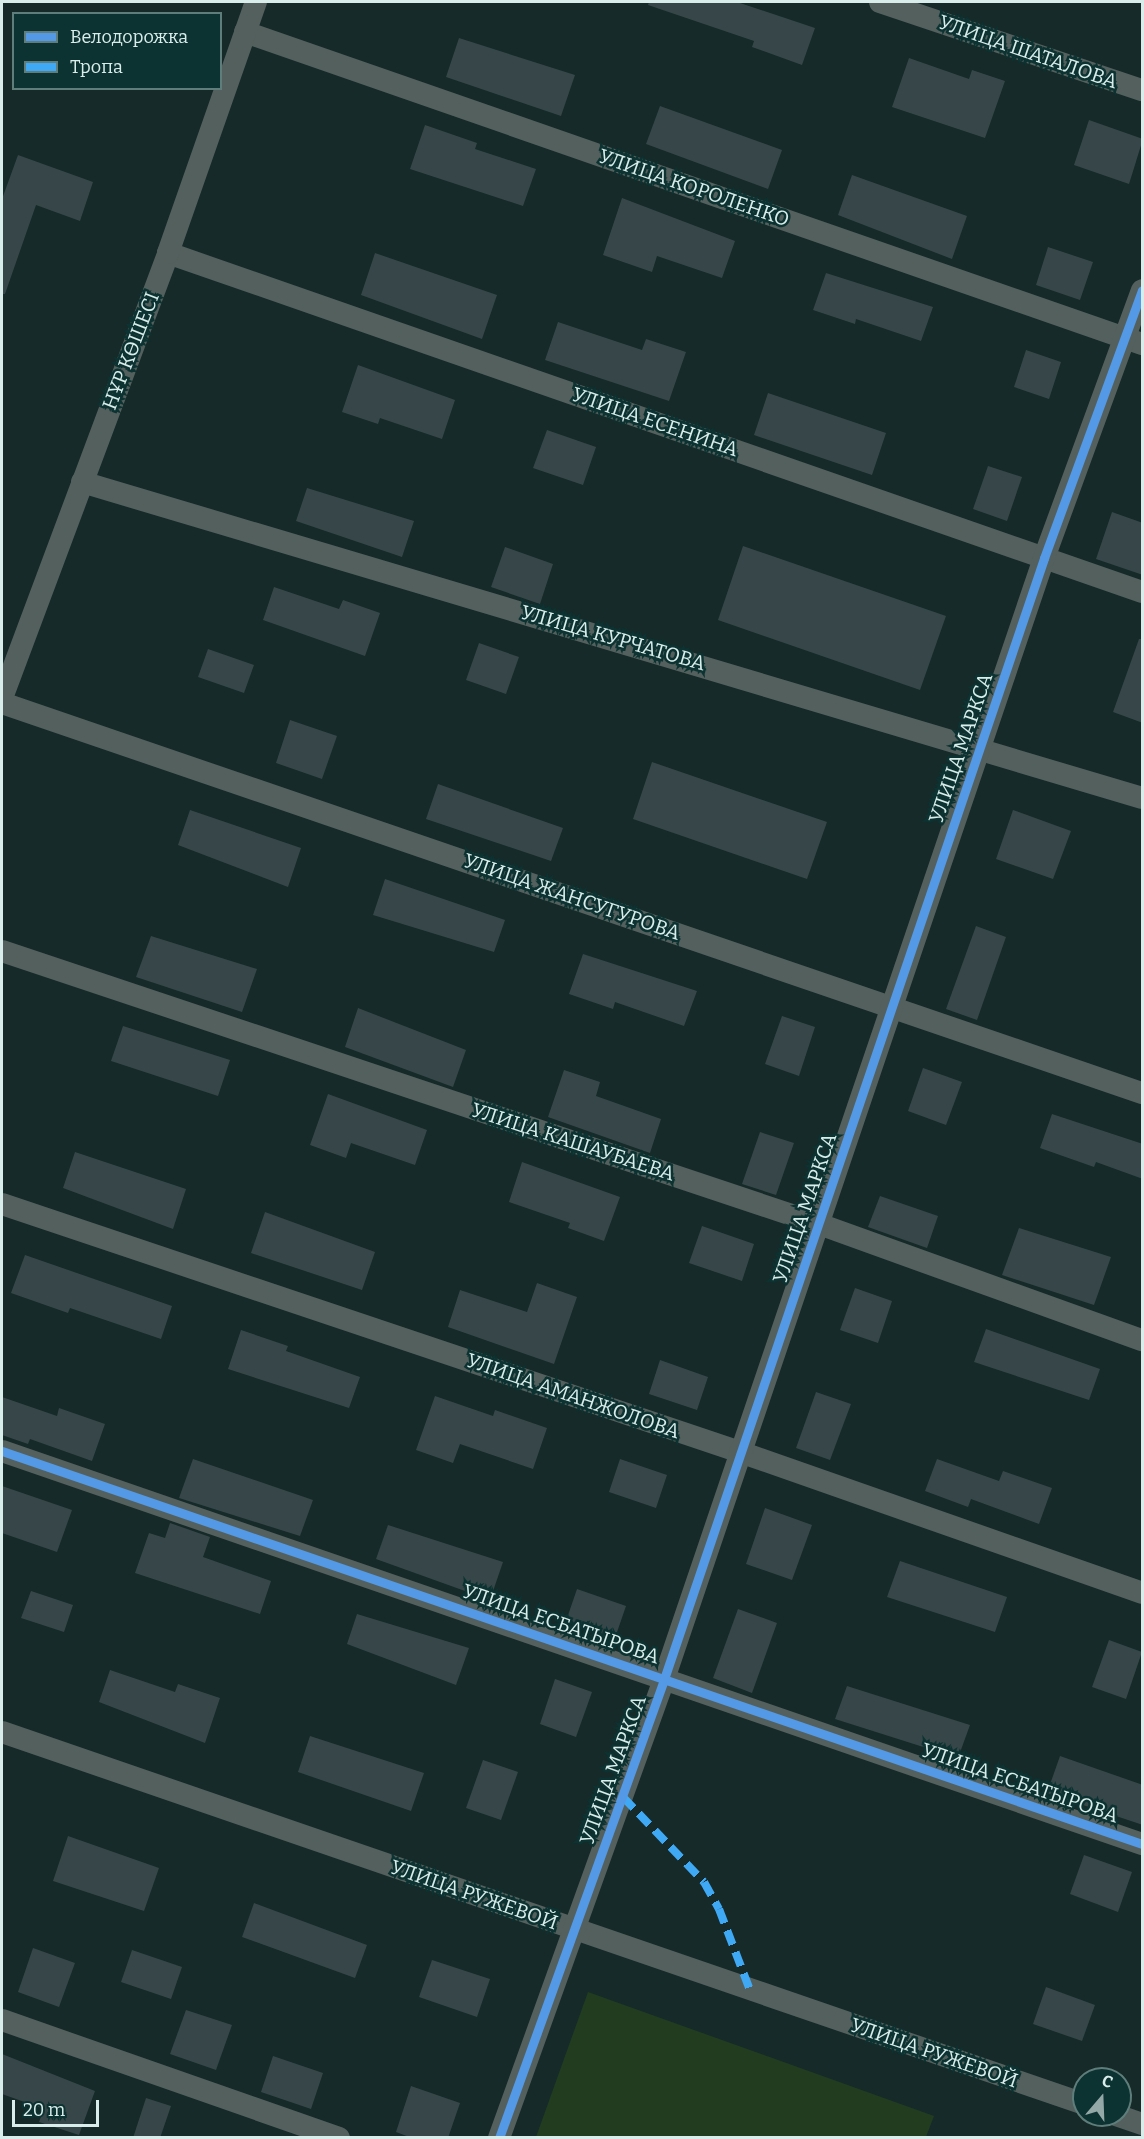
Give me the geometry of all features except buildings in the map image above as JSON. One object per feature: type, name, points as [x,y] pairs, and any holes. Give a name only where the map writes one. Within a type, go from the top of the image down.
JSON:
[{"type":"street","name":"НҰР КӨШЕСІ","points":[[2,701],[168,253],[256,2]]},
{"type":"street","name":"УЛИЦА ШАТАЛОВА","points":[[880,2],[1143,90]]},
{"type":"street","name":"УЛИЦА КОРОЛЕНКО","points":[[245,32],[1134,341]]},
{"type":"street","name":"УЛИЦА ЕСЕНИНА","points":[[168,253],[1143,592]]},
{"type":"street","name":"УЛИЦА МАРКСА","points":[[499,2138],[664,1679],[1044,558],[1134,341],[1143,290]]},
{"type":"street","name":"УЛИЦА КУРЧАТОВА","points":[[82,482],[981,747],[1143,798]]},
{"type":"street","name":"УЛИЦА ЖАНСУГУРОВА","points":[[2,701],[1143,1092]]},
{"type":"street","name":"УЛИЦА КАШАУБАЕВА","points":[[2,951],[819,1224],[1143,1340]]},
{"type":"street","name":"УЛИЦА АМАНЖОЛОВА","points":[[2,1204],[740,1452],[1143,1593]]},
{"type":"street","name":"УЛИЦА ЕСБАТЫРОВА","points":[[2,1450],[1143,1844]]},
{"type":"street","name":"УЛИЦА РУЖЕВОЙ","points":[[2,1732],[1072,2100]]},
{"type":"street","points":[[2,2020],[339,2138]]},
{"type":"green space","points":[[588,1992],[934,2116],[926,2137],[536,2137]]},
{"type":"marked path","points":[[623,1797],[704,1882],[719,1909],[750,1990]]},
{"type":"cycle path","points":[[499,2138],[664,1679],[1044,558],[1142,290]]},
{"type":"cycle path","points":[[2,1451],[1142,1844]]}]
